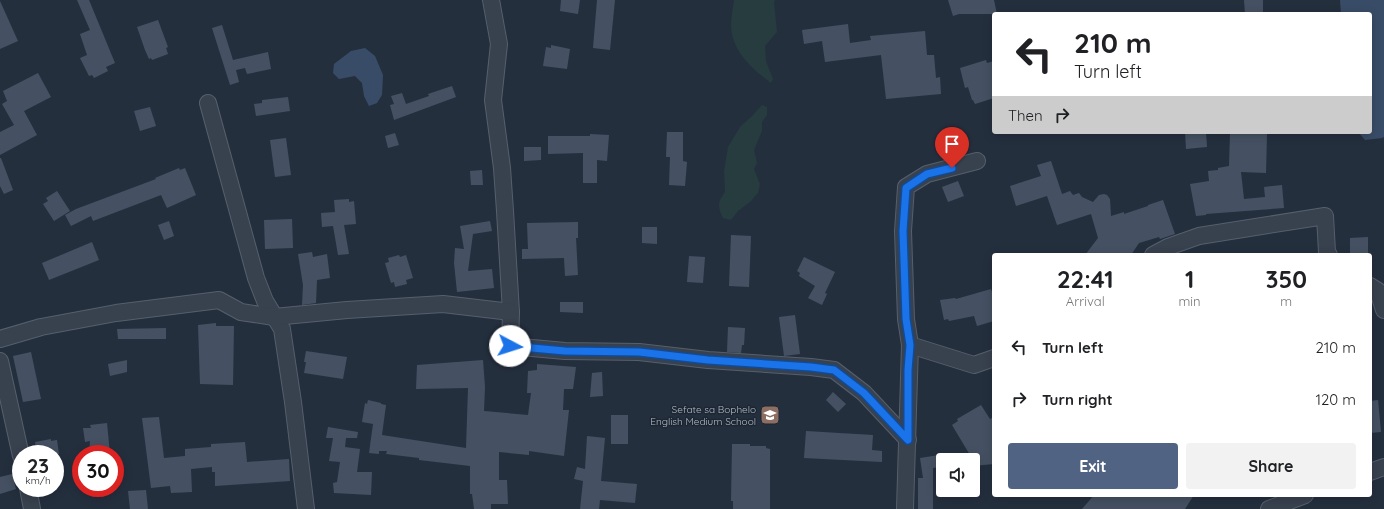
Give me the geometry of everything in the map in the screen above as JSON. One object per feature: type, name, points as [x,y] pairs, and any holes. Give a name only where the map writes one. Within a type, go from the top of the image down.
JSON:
[{"type":"street","points":[[491,0],[499,44],[493,100],[502,168],[511,312],[510,346],[565,351],[639,352],[708,360],[834,370],[864,393],[908,440]]},
{"type":"street","points":[[208,103],[256,278],[265,301],[282,329],[293,402],[306,509]]},
{"type":"street","points":[[905,509],[908,440],[908,370],[910,345],[906,319],[903,231],[906,188],[927,174],[977,161]]},
{"type":"street","points":[[1157,253],[1168,247],[1199,236],[1325,216],[1328,253]]},
{"type":"street","points":[[1372,287],[1378,291],[1384,310]]},
{"type":"street","points":[[0,339],[41,326],[116,313],[219,300],[241,312],[274,317],[347,310],[443,304],[511,312]]},
{"type":"street","points":[[910,345],[974,365],[992,359]]},
{"type":"street","points":[[0,361],[19,445]]},
{"type":"street","points":[[1372,471],[1384,467]]},
{"type":"street","points":[[30,497],[32,509]]},
{"type":"street","points":[[1269,509],[1300,497]]},
{"type":"green space","points":[[734,0],[775,0],[777,32],[765,46],[766,61],[773,79],[771,83],[750,65],[739,51],[735,43],[731,25]]},
{"type":"green space","points":[[762,105],[767,107],[767,115],[762,122],[762,131],[754,150],[757,163],[754,169],[760,184],[758,193],[750,202],[738,211],[731,220],[723,218],[719,204],[725,192],[724,171],[728,147],[740,127]]},
{"type":"water","points":[[1340,0],[1384,0],[1384,137],[1382,138],[1365,140],[1360,134],[1372,134],[1372,12],[1341,12]]},
{"type":"water","points":[[365,48],[375,56],[383,75],[382,95],[377,103],[369,106],[364,96],[362,83],[355,76],[339,79],[333,73],[334,64],[351,51]]},
{"type":"building","points":[[77,0],[89,0],[115,63],[106,67],[108,71],[94,78],[92,75],[89,76],[80,58],[87,55],[80,34],[90,30]]},
{"type":"building","points":[[561,0],[580,0],[578,14],[560,11]]},
{"type":"building","points":[[597,0],[615,0],[610,50],[593,48]]},
{"type":"building","points":[[948,0],[994,0],[997,12],[992,12],[992,14],[959,14],[953,16]]},
{"type":"building","points":[[1244,0],[1263,0],[1263,12],[1245,12]]},
{"type":"building","points":[[0,1],[18,41],[0,49]]},
{"type":"building","points":[[158,20],[168,47],[166,48],[168,54],[152,60],[151,58],[149,59],[137,27]]},
{"type":"building","points":[[848,24],[850,43],[871,40],[870,36],[925,31],[927,55],[934,55],[936,78],[940,77],[941,94],[886,99],[881,55],[825,62],[822,41],[804,44],[802,30]]},
{"type":"building","points":[[222,25],[233,60],[268,52],[271,69],[247,74],[245,68],[236,70],[239,82],[230,85],[212,28]]},
{"type":"building","points":[[551,45],[570,49],[567,69],[543,66],[546,47],[551,48]]},
{"type":"building","points":[[986,60],[987,63],[992,62],[992,99],[975,104],[972,100],[968,87],[965,88],[960,68]]},
{"type":"building","points":[[38,73],[51,97],[24,111],[37,135],[0,155],[0,132],[14,125],[2,104],[7,101],[3,91]]},
{"type":"building","points":[[452,86],[456,97],[394,120],[390,105],[394,104],[391,96],[402,93],[406,104],[429,96],[428,94]]},
{"type":"building","points":[[288,97],[290,111],[256,116],[254,104],[262,103],[262,100]]},
{"type":"building","points":[[150,107],[156,126],[140,131],[134,111]]},
{"type":"building","points":[[667,132],[683,132],[683,161],[687,162],[685,186],[669,185],[670,157],[666,157]]},
{"type":"building","points":[[395,133],[399,145],[388,148],[385,136]]},
{"type":"building","points":[[590,134],[609,135],[607,161],[597,160],[597,183],[583,183],[583,153],[548,154],[548,136],[590,136]]},
{"type":"building","points":[[1185,134],[1206,134],[1207,147],[1186,149]]},
{"type":"building","points":[[1230,134],[1267,134],[1266,173],[1241,172],[1244,199],[1265,197],[1264,187],[1282,185],[1284,208],[1196,216],[1190,184],[1209,181],[1208,171],[1218,170],[1218,168],[1229,166]]},
{"type":"building","points":[[286,138],[291,175],[275,177],[270,140]]},
{"type":"building","points":[[524,147],[541,147],[541,160],[524,161]]},
{"type":"building","points":[[0,158],[13,190],[4,194],[0,186]]},
{"type":"building","points":[[1051,161],[1062,194],[1070,191],[1073,195],[1079,193],[1082,197],[1093,202],[1099,195],[1107,195],[1110,199],[1111,216],[1124,212],[1124,214],[1163,200],[1175,234],[1160,239],[1159,237],[1139,243],[1132,253],[1087,253],[1098,238],[1091,214],[1057,225],[1047,196],[1016,206],[1010,186],[1041,176],[1037,165]]},
{"type":"building","points":[[179,168],[180,170],[185,168],[196,195],[167,208],[161,195],[93,221],[91,216],[71,226],[65,215],[76,209],[156,179],[155,178]]},
{"type":"building","points":[[482,170],[483,185],[471,185],[470,171]]},
{"type":"building","points":[[958,181],[964,196],[948,202],[942,187]]},
{"type":"building","points":[[57,191],[70,211],[54,221],[43,204],[48,201],[46,198]]},
{"type":"building","points":[[349,199],[349,202],[354,201],[356,224],[344,225],[349,254],[338,255],[333,226],[322,227],[321,213],[335,212],[334,200]]},
{"type":"building","points":[[292,219],[293,248],[265,249],[264,220]]},
{"type":"building","points":[[169,221],[174,236],[164,240],[158,225]]},
{"type":"building","points":[[490,221],[492,231],[473,234],[468,271],[492,269],[494,288],[457,292],[454,263],[455,248],[464,249],[460,226]]},
{"type":"building","points":[[578,222],[578,238],[576,238],[578,275],[565,276],[564,258],[522,259],[522,249],[528,249],[527,223]]},
{"type":"building","points":[[642,227],[657,227],[657,244],[642,243]]},
{"type":"building","points":[[731,235],[751,236],[749,287],[729,286]]},
{"type":"building","points":[[1368,237],[1368,253],[1350,253],[1350,238]]},
{"type":"building","points":[[92,242],[99,260],[49,280],[42,263]]},
{"type":"building","points":[[312,252],[313,257],[327,254],[330,278],[317,280],[316,303],[302,305],[303,285],[298,254]]},
{"type":"building","points":[[399,255],[400,257],[406,255],[413,278],[406,280],[407,284],[395,287],[394,282],[391,283],[385,263],[389,262],[388,258]]},
{"type":"building","points":[[689,256],[705,257],[703,283],[687,282]]},
{"type":"building","points":[[804,257],[835,272],[825,293],[827,294],[822,305],[808,298],[815,286],[799,276],[800,273],[797,271]]},
{"type":"building","points":[[991,289],[992,322],[977,326],[974,316],[949,321],[948,319],[944,320],[940,300],[956,299]]},
{"type":"building","points":[[560,302],[583,302],[583,313],[560,312]]},
{"type":"building","points":[[795,315],[800,354],[784,356],[779,317]]},
{"type":"building","points":[[216,323],[216,326],[234,326],[233,385],[200,384],[198,325]]},
{"type":"building","points":[[728,327],[745,328],[744,345],[742,345],[741,353],[727,352]]},
{"type":"building","points":[[166,328],[166,339],[118,339],[117,329]]},
{"type":"building","points":[[306,351],[347,357],[343,379],[304,373]]},
{"type":"building","points":[[31,352],[41,399],[23,402],[13,356]]},
{"type":"building","points":[[127,360],[127,372],[110,376],[108,364]]},
{"type":"building","points":[[483,360],[485,387],[484,411],[528,415],[531,393],[527,393],[528,371],[537,370],[537,364],[576,367],[573,389],[564,389],[563,410],[569,410],[564,456],[529,451],[529,455],[499,452],[499,480],[507,480],[508,504],[491,504],[491,509],[474,509],[472,494],[470,494],[470,466],[419,460],[419,458],[386,454],[387,451],[379,451],[379,454],[369,453],[373,424],[362,422],[365,403],[367,404],[368,400],[381,403],[386,405],[382,435],[466,448],[468,388],[416,389],[417,365]]},
{"type":"building","points":[[602,372],[603,396],[590,397],[592,373]]},
{"type":"building","points":[[833,392],[846,404],[838,412],[826,400]]},
{"type":"building","points":[[1378,400],[1381,432],[1372,433],[1372,401]]},
{"type":"building","points":[[981,405],[990,419],[992,418],[992,464],[980,465],[980,453],[969,453],[952,425],[958,421],[957,419]]},
{"type":"building","points":[[611,415],[628,415],[628,444],[611,444]]},
{"type":"building","points":[[159,417],[164,458],[185,456],[185,449],[211,447],[211,444],[245,442],[247,462],[289,459],[290,481],[215,486],[215,472],[212,472],[212,467],[191,469],[192,492],[171,493],[170,486],[151,488],[142,418]]},
{"type":"building","points":[[107,423],[109,445],[90,445],[90,441],[85,442],[83,428],[91,428],[90,425]]},
{"type":"building","points":[[328,427],[358,432],[357,438],[346,438],[345,447],[360,449],[357,472],[372,472],[371,495],[334,493],[333,483],[337,482],[340,462],[329,461],[333,438],[326,438]]},
{"type":"building","points":[[806,431],[873,435],[872,450],[882,451],[882,462],[804,458]]},
{"type":"building","points":[[587,436],[605,438],[601,481],[637,484],[635,503],[600,500],[599,509],[580,509],[583,481],[574,479],[577,467],[585,469]]},
{"type":"building","points":[[51,439],[51,441],[57,440],[58,445],[36,445],[35,442]]},
{"type":"building","points":[[732,444],[766,446],[766,448],[770,449],[770,509],[733,509],[733,501],[731,501]]},
{"type":"building","points":[[936,455],[936,468],[933,468],[933,509],[918,509],[918,478],[923,478],[920,458]]},
{"type":"building","points":[[12,474],[12,490],[0,494],[0,477]]},
{"type":"building","points":[[146,490],[148,509],[130,509],[128,491]]},
{"type":"building","points":[[1092,497],[1193,497],[1185,509],[1082,509]]},
{"type":"place","name":"Sefate sa Bophelo English Medium School","points":[[770,415]]},
{"type":"route","points":[[510,346],[565,351],[639,352],[708,360],[834,370],[844,376],[864,393],[908,440],[908,370],[910,345],[906,319],[903,231],[906,188],[927,174],[952,168]]}]
